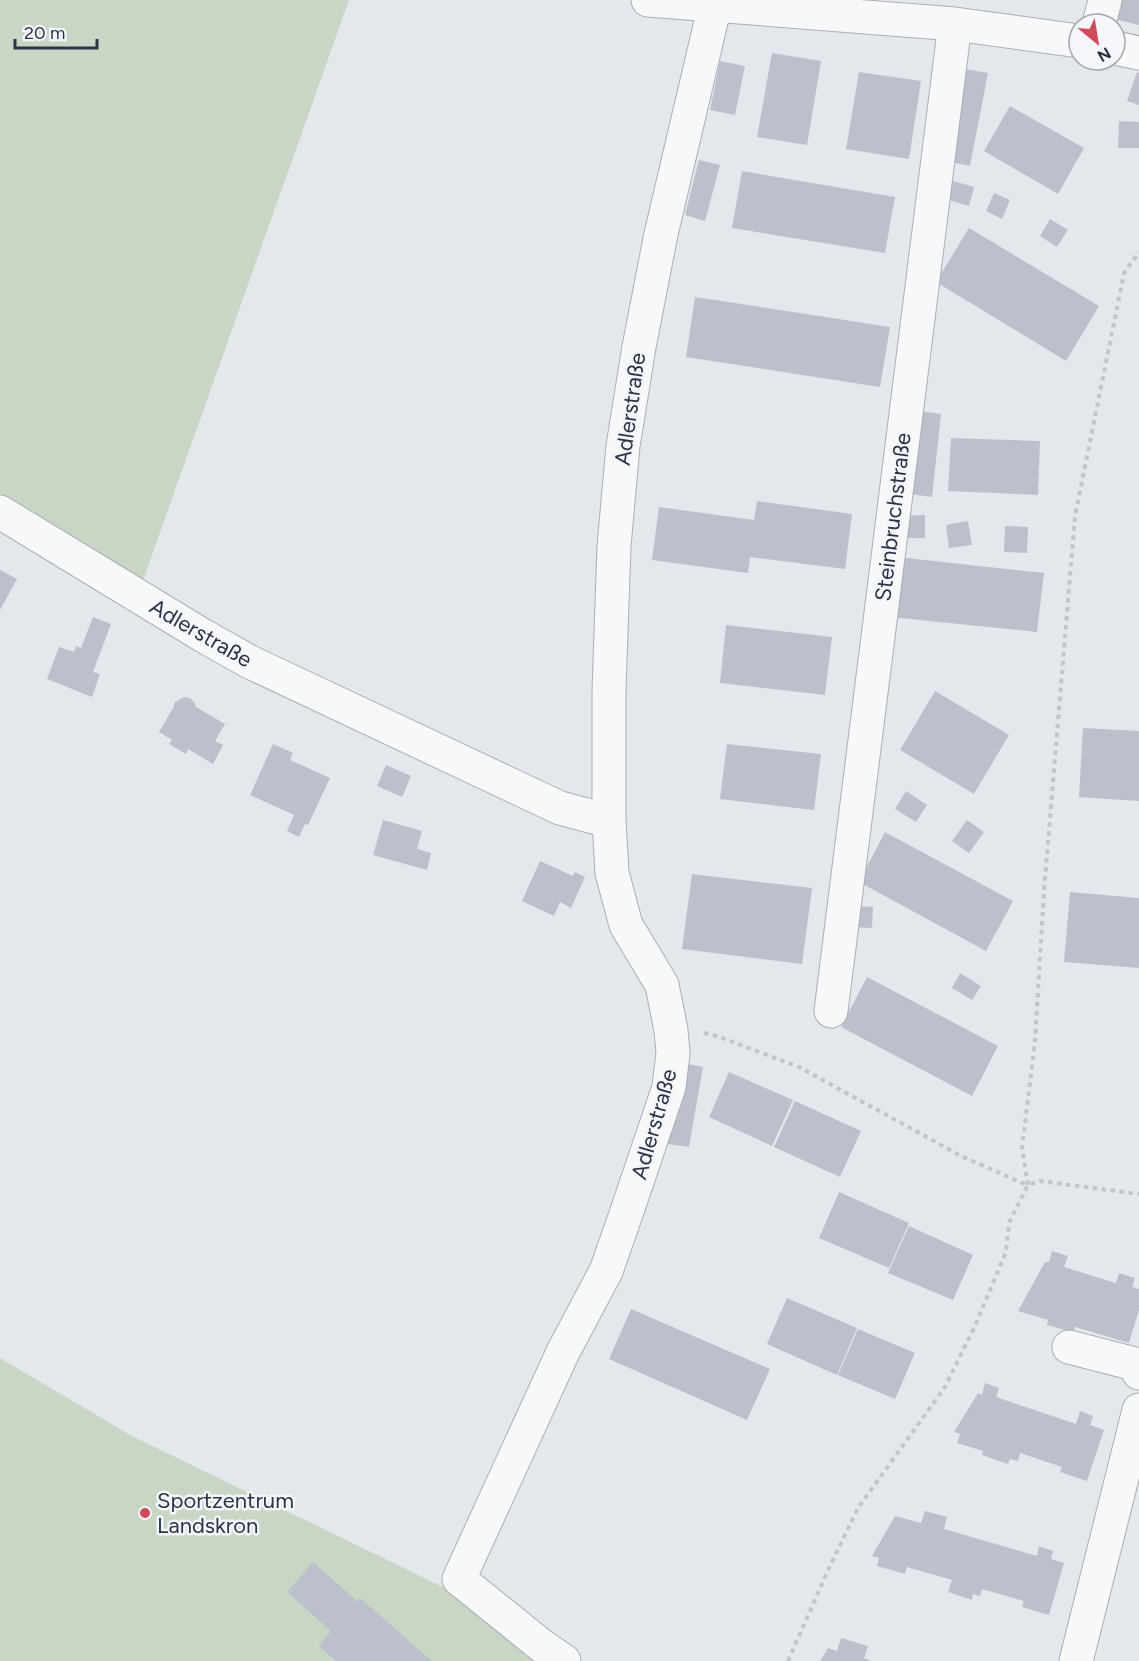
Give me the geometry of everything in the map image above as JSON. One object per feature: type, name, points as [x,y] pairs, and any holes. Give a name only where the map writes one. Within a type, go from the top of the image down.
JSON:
[{"type":"street","points":[[648,0],[955,24],[1067,39]]},
{"type":"street","name":"Adlerstraße","points":[[564,1661],[459,1579],[563,1352],[606,1271],[669,1087],[673,1053],[671,1029],[662,985],[626,925],[612,873],[609,821],[609,690],[614,546],[624,446],[639,347],[661,234],[715,5]]},
{"type":"street","name":"Steinbruchstraße","points":[[831,1011],[955,24]]},
{"type":"street","name":"Adlerstraße","points":[[0,512],[250,662],[560,808],[609,821]]},
{"type":"street","points":[[1069,1347],[1135,1364],[1139,1373]]},
{"type":"street","points":[[1076,1661],[1139,1410]]},
{"type":"path","points":[[789,1661],[858,1508],[945,1388],[975,1326],[1006,1252],[1009,1223],[1028,1185],[1022,1148],[1035,1041],[1044,891],[1075,516],[1124,273],[1139,252]]},
{"type":"path","points":[[704,1033],[799,1067],[961,1156],[1028,1185],[1040,1181],[1139,1194]]},
{"type":"green space","points":[[0,0],[349,0],[141,586],[0,499]]},
{"type":"green space","name":"Sportzentrum Landskron","points":[[0,1358],[130,1435],[449,1590],[551,1661],[0,1661]]},
{"type":"building","points":[[1118,0],[1139,0],[1139,25],[1127,22],[1127,12],[1115,12]]},
{"type":"building","points":[[772,53],[821,61],[807,145],[757,137]]},
{"type":"building","points":[[720,61],[745,66],[735,115],[710,110]]},
{"type":"building","points":[[965,69],[988,73],[970,166],[946,161]]},
{"type":"building","points":[[859,72],[921,81],[909,159],[846,149]]},
{"type":"building","points":[[1137,72],[1139,73],[1139,105],[1127,101]]},
{"type":"building","points":[[1010,106],[1084,148],[1058,194],[984,151]]},
{"type":"building","points":[[1119,121],[1139,122],[1139,148],[1118,148]]},
{"type":"building","points":[[699,160],[720,165],[705,221],[685,215]]},
{"type":"building","points":[[742,171],[895,197],[885,253],[732,228]]},
{"type":"building","points":[[953,181],[974,187],[969,206],[948,200]]},
{"type":"building","points":[[994,193],[1010,200],[1002,219],[986,211]]},
{"type":"building","points":[[1050,219],[1068,230],[1057,247],[1040,236]]},
{"type":"building","points":[[969,228],[1099,306],[1066,361],[936,282]]},
{"type":"building","points":[[695,297],[890,327],[880,387],[686,357]]},
{"type":"building","points":[[919,411],[941,414],[932,497],[910,494]]},
{"type":"building","points":[[951,438],[1040,441],[1038,495],[948,491]]},
{"type":"building","points":[[757,501],[852,514],[845,569],[750,557],[748,573],[652,560],[659,507],[754,520]]},
{"type":"building","points":[[925,515],[925,538],[904,538],[904,516]]},
{"type":"building","points":[[968,521],[972,545],[949,548],[946,525]]},
{"type":"building","points":[[1005,526],[1028,527],[1027,553],[1004,552]]},
{"type":"building","points":[[897,557],[1044,573],[1037,632],[890,617]]},
{"type":"building","points":[[0,570],[17,579],[0,610]]},
{"type":"building","points":[[93,617],[111,624],[93,672],[100,674],[92,697],[47,679],[59,647],[74,652],[76,646],[81,648]]},
{"type":"building","points":[[726,625],[832,637],[825,695],[720,683]]},
{"type":"building","points":[[935,691],[1009,735],[974,794],[900,750]]},
{"type":"building","points":[[184,697],[190,698],[196,707],[225,724],[215,741],[223,745],[213,764],[188,749],[186,754],[169,744],[172,740],[159,732],[175,702]]},
{"type":"building","points":[[1083,728],[1139,731],[1139,801],[1079,797]]},
{"type":"building","points":[[273,744],[293,753],[290,760],[330,778],[308,825],[305,824],[299,837],[287,831],[294,815],[250,795]]},
{"type":"building","points":[[727,744],[821,754],[814,810],[720,799]]},
{"type":"building","points":[[386,765],[411,776],[402,797],[377,786]]},
{"type":"building","points":[[906,791],[927,805],[916,822],[895,809]]},
{"type":"building","points":[[383,820],[422,831],[417,849],[431,853],[427,870],[373,855]]},
{"type":"building","points":[[967,820],[984,832],[969,853],[952,841]]},
{"type":"building","points":[[885,832],[1013,901],[986,951],[859,882]]},
{"type":"building","points":[[540,861],[573,876],[575,872],[585,877],[571,908],[560,902],[554,916],[522,901]]},
{"type":"building","points":[[692,874],[812,888],[802,964],[682,949]]},
{"type":"building","points":[[1070,892],[1139,898],[1139,968],[1064,962]]},
{"type":"building","points":[[852,906],[873,907],[872,928],[851,927]]},
{"type":"building","points":[[960,973],[981,986],[972,1000],[952,988]]},
{"type":"building","points":[[867,977],[998,1046],[972,1096],[841,1027]]},
{"type":"building","points":[[683,1063],[703,1067],[689,1147],[668,1144]]},
{"type":"building","points":[[729,1072],[793,1100],[772,1146],[709,1117]]},
{"type":"building","points":[[795,1101],[861,1131],[840,1177],[774,1147]]},
{"type":"building","points":[[839,1192],[909,1223],[889,1268],[819,1238]]},
{"type":"building","points":[[909,1226],[973,1255],[953,1300],[888,1273]]},
{"type":"building","points":[[1052,1251],[1068,1256],[1064,1267],[1116,1283],[1119,1273],[1135,1278],[1132,1287],[1139,1289],[1139,1310],[1129,1343],[1075,1327],[1073,1332],[1047,1325],[1048,1320],[1018,1311],[1045,1262],[1049,1262]]},
{"type":"building","points":[[787,1298],[857,1328],[837,1375],[767,1344]]},
{"type":"building","points":[[631,1309],[770,1369],[747,1420],[609,1359]]},
{"type":"building","points":[[858,1329],[915,1353],[895,1399],[838,1375]]},
{"type":"building","points":[[985,1383],[999,1388],[996,1397],[1076,1424],[1080,1411],[1093,1416],[1090,1425],[1104,1430],[1087,1481],[1060,1472],[1062,1467],[1020,1453],[1018,1461],[1010,1459],[1008,1464],[982,1455],[983,1451],[957,1443],[960,1434],[954,1432],[978,1393],[982,1395]]},
{"type":"building","points":[[925,1511],[947,1517],[944,1529],[1037,1556],[1039,1546],[1053,1551],[1051,1559],[1064,1563],[1049,1615],[1022,1607],[1024,1601],[982,1589],[980,1596],[973,1594],[972,1600],[948,1592],[952,1580],[907,1567],[905,1574],[877,1566],[879,1558],[872,1556],[895,1516],[921,1523]]},
{"type":"building","points":[[313,1562],[357,1601],[360,1598],[432,1661],[336,1661],[319,1646],[331,1631],[287,1592]]},
{"type":"building","points":[[841,1638],[868,1646],[864,1658],[871,1661],[820,1661],[828,1648],[837,1651]]},
{"type":"place","name":"Sportzentrum Landskron","points":[[145,1513]]}]
